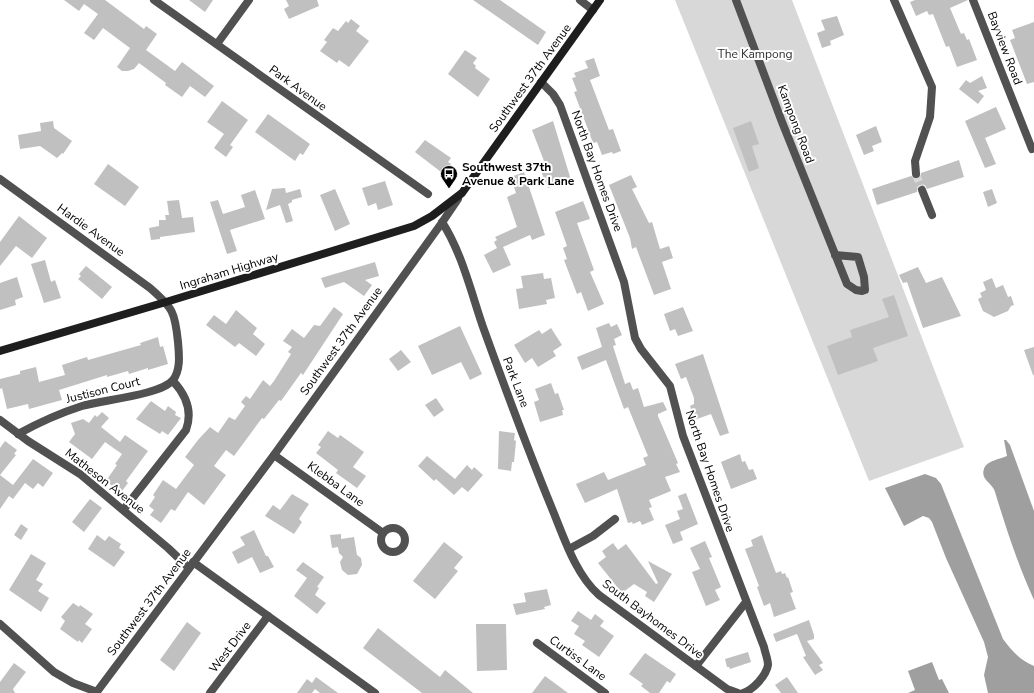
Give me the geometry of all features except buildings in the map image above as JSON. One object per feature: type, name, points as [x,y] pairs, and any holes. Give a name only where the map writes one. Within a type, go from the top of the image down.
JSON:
[{"type":"main road","name":"Southwest 37th Avenue","points":[[458,199],[600,0]]},
{"type":"main road","name":"Ingraham Highway","points":[[0,351],[414,226],[458,199]]},
{"type":"street","name":"Park Avenue","points":[[154,0],[428,194]]},
{"type":"street","points":[[217,44],[250,0]]},
{"type":"street","points":[[580,0],[593,10]]},
{"type":"street","name":"Kampong Road","points":[[736,0],[782,122],[835,255],[847,284],[856,290],[865,290],[864,277],[858,257],[835,255]]},
{"type":"street","points":[[894,0],[930,83],[932,92],[929,124],[915,161],[916,174]]},
{"type":"street","name":"Bayview Road","points":[[973,0],[1032,149]]},
{"type":"street","name":"North Bay Homes Drive","points":[[541,82],[560,105],[624,282],[635,338],[641,349],[670,386],[683,436],[768,660],[764,673],[754,687],[745,692]]},
{"type":"street","name":"Hardie Avenue","points":[[0,179],[150,288],[166,302]]},
{"type":"street","points":[[922,190],[932,215]]},
{"type":"street","name":"Southwest 37th Avenue","points":[[97,693],[274,455],[458,199]]},
{"type":"street","name":"Park Lane","points":[[442,222],[457,250],[505,389],[569,549]]},
{"type":"street","points":[[124,509],[186,430],[189,419],[188,407],[184,396],[173,381],[178,369],[179,353],[175,318],[166,302]]},
{"type":"street","name":"Justison Court","points":[[18,434],[64,412],[94,403],[146,392],[173,381]]},
{"type":"street","name":"Matheson Avenue","points":[[0,420],[18,434],[71,467],[191,565],[268,616],[375,693]]},
{"type":"street","name":"Klebba Lane","points":[[274,455],[383,533]]},
{"type":"street","points":[[569,549],[593,536],[615,519]]},
{"type":"street","name":"South Bayhomes Drive","points":[[569,549],[581,572],[594,590],[727,689],[738,693]]},
{"type":"street","points":[[696,666],[746,602]]},
{"type":"street","name":"West Drive","points":[[210,693],[268,616]]},
{"type":"street","points":[[0,624],[54,672],[73,683],[97,693]]},
{"type":"street","name":"Curtiss Lane","points":[[537,643],[605,693]]},
{"type":"green space","name":"The Kampong","points":[[675,0],[792,0],[964,447],[869,481]]},
{"type":"shaded area","points":[[1004,440],[1006,440],[1010,445],[1034,511],[1034,600],[1008,533],[994,489],[985,479],[983,473],[987,464],[1007,456]]},
{"type":"shaded area","points":[[925,474],[936,478],[941,484],[1003,639],[1017,655],[1034,666],[1034,693],[988,693],[984,675],[988,657],[984,642],[946,558],[932,522],[929,518],[923,516],[904,526],[885,488]]},
{"type":"shaded area","points":[[932,662],[939,680],[942,679],[949,693],[908,693],[915,690],[908,671]]},
{"type":"tunnel","points":[[916,174],[922,190]]},
{"type":"place","name":"Southwest 37th Avenue & Park Lane","points":[[449,189]]}]
